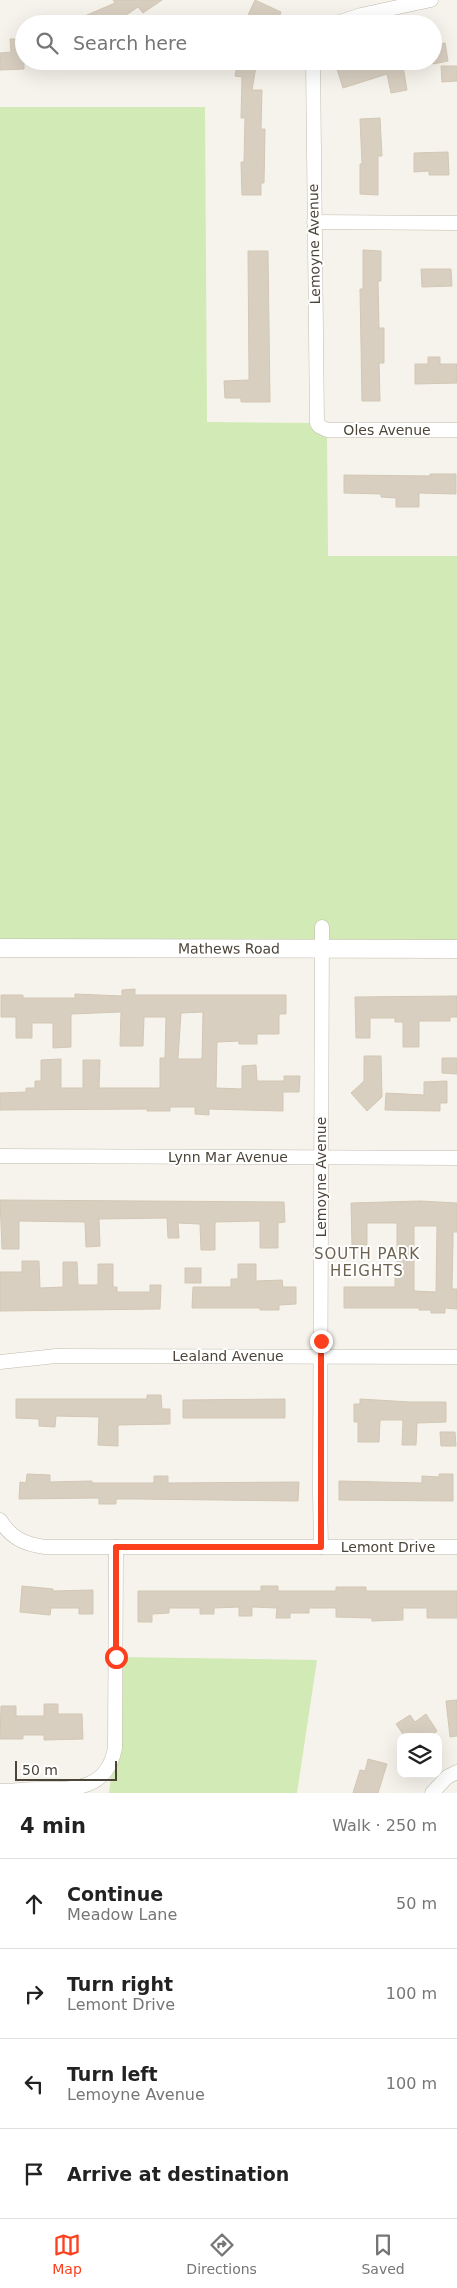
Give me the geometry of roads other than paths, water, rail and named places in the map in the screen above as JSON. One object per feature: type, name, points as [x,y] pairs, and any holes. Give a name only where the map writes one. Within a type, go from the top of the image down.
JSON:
[{"type":"street","points":[[362,15],[431,0]]},
{"type":"street","name":"Lemoyne Avenue","points":[[313,70],[315,414],[319,426]]},
{"type":"street","points":[[314,222],[457,223]]},
{"type":"street","name":"Oles Avenue","points":[[319,426],[327,430],[457,430]]},
{"type":"street","name":"Lemoyne Avenue","points":[[321,1547],[322,927]]},
{"type":"street","name":"Mathews Road","points":[[0,948],[457,949]]},
{"type":"street","name":"Lynn Mar Avenue","points":[[0,1156],[457,1158]]},
{"type":"street","name":"Lealand Avenue","points":[[0,1362],[56,1356],[457,1356]]},
{"type":"street","name":"Lemont Drive","points":[[0,1520],[8,1532],[16,1539],[32,1545],[116,1547],[457,1547]]},
{"type":"street","points":[[0,1790],[74,1789],[95,1781],[109,1766],[115,1748],[116,1547]]},
{"type":"street","points":[[432,1793],[447,1778],[457,1772]]},
{"type":"district","name":"SOUTH PARK HEIGHTS","points":[[367,1262]]}]
